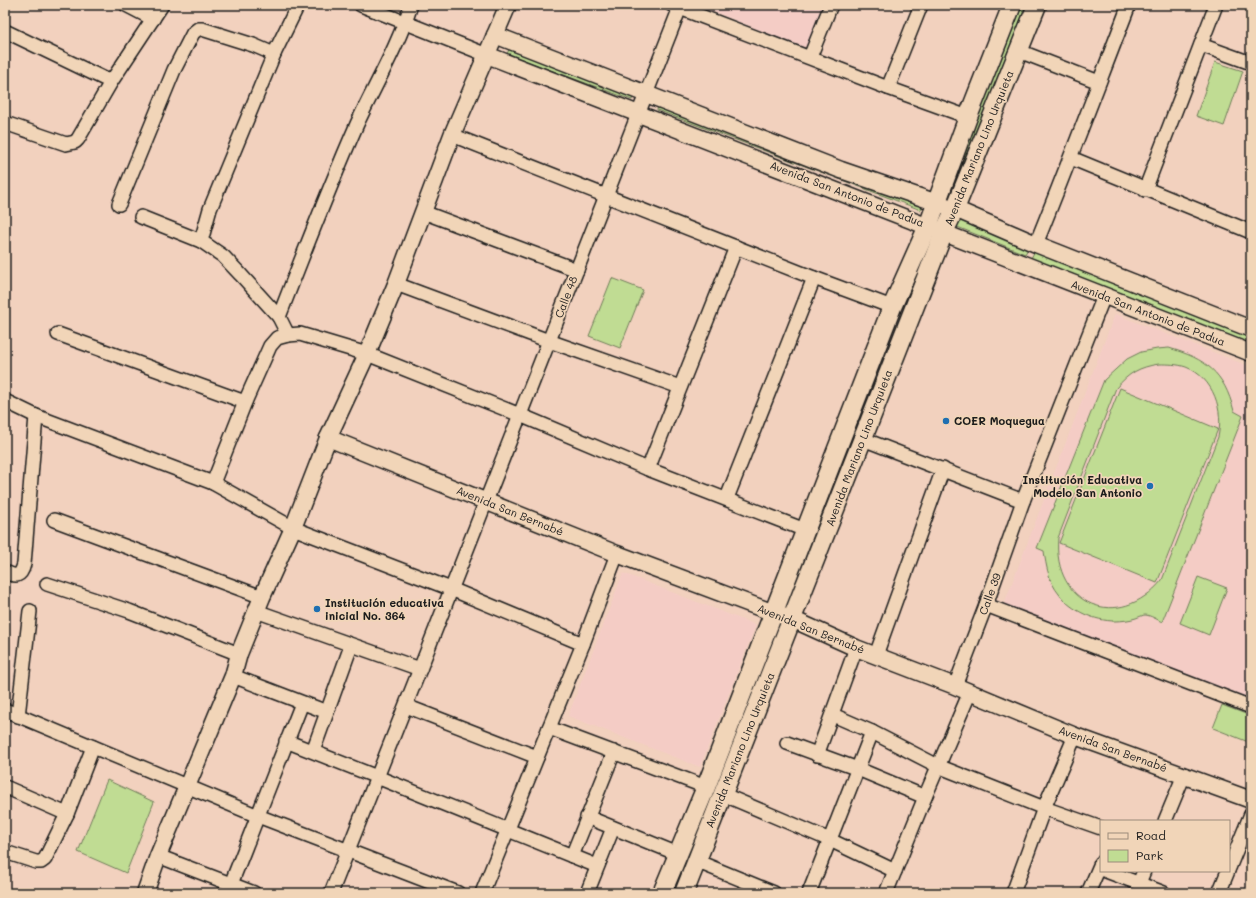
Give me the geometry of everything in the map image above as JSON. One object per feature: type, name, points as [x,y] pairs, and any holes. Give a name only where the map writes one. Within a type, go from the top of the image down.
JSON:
[{"type":"main road","name":"Avenida Mariano Lino Urquieta","points":[[662,893],[678,854],[714,790],[792,619],[863,439],[936,229],[936,202],[1012,5]]},
{"type":"main road","name":"Avenida Mariano Lino Urquieta","points":[[684,893],[696,861],[714,790],[774,613],[892,307],[936,229],[955,209],[1037,5]]},
{"type":"street","points":[[126,5],[153,19]]},
{"type":"street","points":[[5,123],[56,142],[66,144],[75,142],[111,82],[162,5]]},
{"type":"street","points":[[201,241],[210,209],[274,54],[298,5]]},
{"type":"street","points":[[361,5],[486,55]]},
{"type":"street","points":[[279,316],[333,178],[369,98],[406,23],[411,5]]},
{"type":"street","points":[[146,893],[158,856],[233,676],[259,604],[293,528],[328,438],[367,354],[396,284],[452,135],[508,5]]},
{"type":"street","points":[[810,57],[831,5]]},
{"type":"street","points":[[888,88],[921,5]]},
{"type":"street","points":[[1036,244],[1071,158],[1098,82],[1129,5]]},
{"type":"street","points":[[1145,190],[1216,5]]},
{"type":"street","points":[[678,6],[888,88],[968,117]]},
{"type":"street","name":"Calle 48","points":[[331,893],[646,94],[678,6]]},
{"type":"street","points":[[119,204],[174,70],[193,33],[198,29],[202,29],[253,45],[274,54]]},
{"type":"street","points":[[5,31],[111,82]]},
{"type":"street","name":"Avenida San Antonio de Padua","points":[[495,34],[842,170],[955,209],[1036,244],[1251,329]]},
{"type":"street","points":[[1201,45],[1251,62]]},
{"type":"street","points":[[1019,52],[1098,82]]},
{"type":"street","name":"Avenida San Antonio de Padua","points":[[486,55],[834,189],[1251,353]]},
{"type":"street","points":[[741,153],[748,134]]},
{"type":"street","points":[[452,135],[814,278],[892,307]]},
{"type":"street","points":[[1071,158],[1145,190],[1251,232]]},
{"type":"street","points":[[834,189],[842,170]]},
{"type":"street","points":[[423,212],[577,270]]},
{"type":"street","points":[[141,218],[201,241],[223,256],[279,316],[288,335]]},
{"type":"street","points":[[648,469],[736,247]]},
{"type":"street","points":[[726,498],[814,278]]},
{"type":"street","points":[[396,284],[549,341],[680,387]]},
{"type":"street","name":"Calle 39","points":[[955,686],[1023,501],[1104,296]]},
{"type":"street","points":[[58,334],[244,402]]},
{"type":"street","points":[[213,483],[244,402],[270,346],[277,338],[300,334],[367,354],[520,415],[648,469],[726,498],[805,530]]},
{"type":"street","points":[[5,401],[36,416],[213,483],[293,528],[451,589],[583,644]]},
{"type":"street","points":[[5,572],[16,575],[20,574],[23,570],[36,416]]},
{"type":"street","name":"Avenida San Bernabé","points":[[328,438],[617,554],[792,619],[856,648],[970,692],[1075,736],[1251,800]]},
{"type":"street","points":[[863,439],[1023,501]]},
{"type":"street","points":[[876,655],[943,469]]},
{"type":"street","points":[[54,520],[259,604],[351,646],[420,669]]},
{"type":"street","points":[[482,893],[583,644],[617,554]]},
{"type":"street","points":[[47,584],[130,611],[240,654]]},
{"type":"street","points":[[986,605],[1251,707]]},
{"type":"street","points":[[18,716],[30,611]]},
{"type":"street","points":[[313,752],[351,646]]},
{"type":"street","points":[[817,755],[833,715],[856,648]]},
{"type":"street","points":[[233,676],[302,704],[327,712]]},
{"type":"street","points":[[886,893],[924,797],[970,692]]},
{"type":"street","points":[[231,884],[286,741],[302,704]]},
{"type":"street","points":[[406,706],[537,757]]},
{"type":"street","points":[[5,710],[258,816],[458,893]]},
{"type":"street","points":[[833,715],[872,732],[938,766],[1044,808],[1100,828]]},
{"type":"street","points":[[549,728],[714,790],[830,840],[895,871]]},
{"type":"street","points":[[808,893],[872,732]]},
{"type":"street","points":[[1013,893],[1044,808],[1075,736]]},
{"type":"street","points":[[286,741],[597,866]]},
{"type":"street","points":[[787,743],[858,769],[924,797]]},
{"type":"street","points":[[5,852],[36,862],[41,862],[45,859],[67,814],[93,747]]},
{"type":"street","points":[[572,856],[614,752]]},
{"type":"street","points":[[1165,820],[1184,775]]},
{"type":"street","points":[[5,787],[67,814]]},
{"type":"street","points":[[1230,865],[1251,814]]},
{"type":"street","points":[[587,817],[678,854]]},
{"type":"street","points":[[587,893],[613,828]]},
{"type":"street","points":[[158,856],[254,893]]},
{"type":"street","points":[[696,861],[767,892]]},
{"type":"street","points":[[1088,893],[1100,872]]},
{"type":"street","points":[[1120,872],[1142,877],[1164,893]]},
{"type":"street","points":[[1219,893],[1227,872]]},
{"type":"shaded area","points":[[697,5],[823,5],[824,6],[805,48]]},
{"type":"shaded area","name":"Institución Educativa Modelo San Antonio","points":[[1115,314],[1251,367],[1251,700],[1004,604]]},
{"type":"shaded area","points":[[623,573],[756,625],[700,767],[568,716]]},
{"type":"green space","points":[[1021,5],[1030,5],[954,195],[946,192]]},
{"type":"green space","points":[[510,47],[634,94],[632,100],[507,54]]},
{"type":"green space","points":[[1215,62],[1243,71],[1224,126],[1196,116]]},
{"type":"green space","points":[[658,105],[924,204],[921,210],[657,110]]},
{"type":"green space","points":[[958,216],[1029,247],[1025,254],[955,226]]},
{"type":"green space","points":[[1036,249],[1251,335],[1251,344],[1031,258]]},
{"type":"green space","points":[[612,278],[643,290],[620,348],[589,336]]},
{"type":"green space","points":[[1169,348],[1182,352],[1203,362],[1212,369],[1225,386],[1234,411],[1243,416],[1162,622],[1145,615],[1123,621],[1107,621],[1084,614],[1064,600],[1050,579],[1044,551],[1037,548],[1104,380],[1127,359],[1141,352]],"holes":[[[1159,364],[1186,367],[1196,372],[1204,379],[1215,396],[1218,406],[1218,437],[1162,580],[1145,596],[1127,605],[1109,608],[1092,604],[1077,595],[1066,580],[1059,561],[1058,538],[1116,388],[1125,378],[1140,369]]]},
{"type":"green space","points":[[1120,388],[1218,429],[1157,583],[1059,543]]},
{"type":"green space","points":[[1198,577],[1227,588],[1209,635],[1180,623]]},
{"type":"green space","points":[[1222,705],[1251,716],[1251,743],[1213,728]]},
{"type":"green space","points":[[107,780],[154,802],[126,873],[78,852]]},
{"type":"place","name":"COER Moquegua","points":[[946,421]]},
{"type":"place","name":"Institución Educativa Modelo San Antonio","points":[[1150,486]]},
{"type":"place","name":"Institución educativa inicial No. 364","points":[[317,609]]}]
